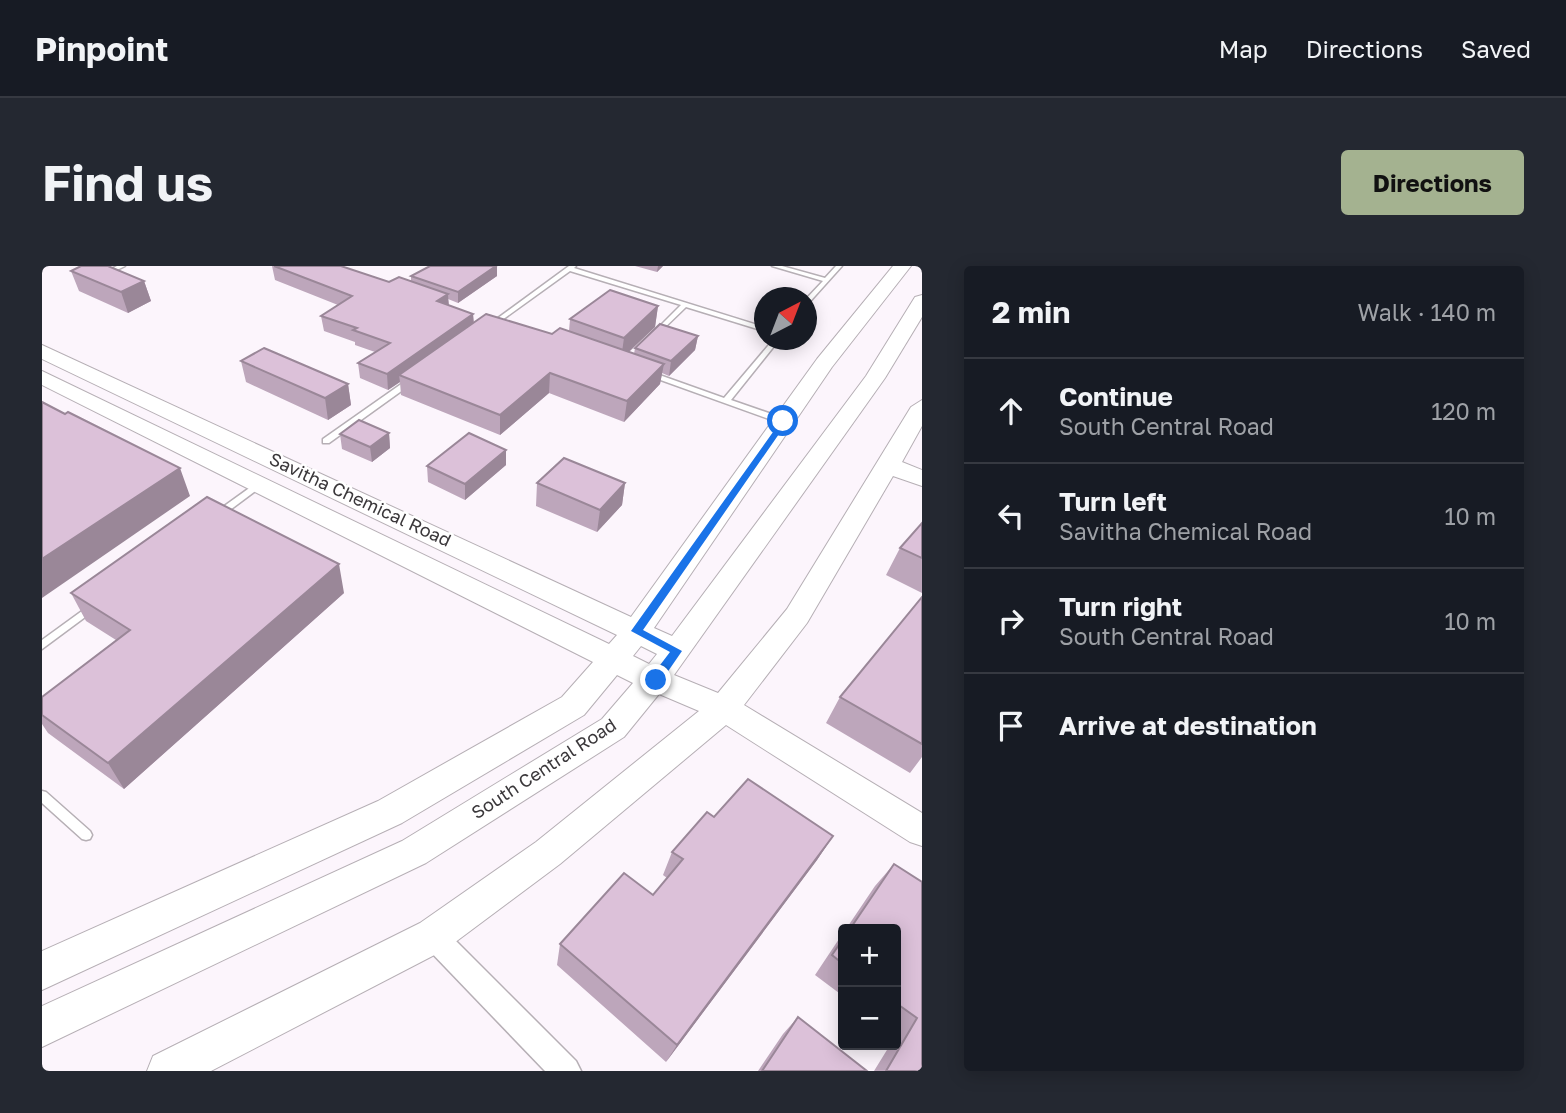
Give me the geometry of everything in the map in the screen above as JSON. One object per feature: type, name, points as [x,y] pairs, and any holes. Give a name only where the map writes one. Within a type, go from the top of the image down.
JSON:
[{"type":"main road","points":[[42,971],[390,812],[573,706],[636,631],[824,363],[902,266]]},
{"type":"main road","name":"South Central Road","points":[[42,1027],[414,852],[613,728],[656,680],[677,651],[874,378],[922,301]]},
{"type":"main road","name":"Savitha Chemical Road","points":[[42,351],[677,651]]},
{"type":"main road","name":"Savitha Chemical Road","points":[[45,381],[656,680],[724,708],[922,831]]},
{"type":"main road","points":[[168,1071],[433,936],[548,853],[724,708],[797,616],[922,407]]},
{"type":"main road","points":[[888,465],[922,479]]},
{"type":"street","points":[[433,936],[566,1071]]},
{"type":"lane","points":[[101,276],[121,266]]},
{"type":"lane","points":[[775,266],[827,280]]},
{"type":"lane","points":[[817,292],[839,266]]},
{"type":"lane","points":[[483,331],[571,268],[754,326]]},
{"type":"lane","points":[[650,339],[685,305]]},
{"type":"lane","points":[[481,318],[507,327]]},
{"type":"lane","points":[[726,401],[768,350]]},
{"type":"lane","points":[[636,370],[783,421]]},
{"type":"lane","points":[[326,440],[416,378]]},
{"type":"lane","points":[[205,524],[259,484]]},
{"type":"lane","points":[[42,645],[107,597]]},
{"type":"lane","points":[[42,796],[86,835]]},
{"type":"building","points":[[81,266],[108,266],[144,281],[121,292],[71,271]]},
{"type":"building","points":[[274,266],[341,266],[389,282],[399,277],[448,294],[437,301],[473,314],[387,374],[358,363],[390,343],[321,316],[352,296]]},
{"type":"building","points":[[430,266],[496,266],[458,292],[411,276]]},
{"type":"building","points":[[610,290],[658,306],[624,338],[570,319]]},
{"type":"building","points":[[486,314],[552,334],[560,328],[664,364],[627,401],[550,373],[500,415],[399,375]]},
{"type":"building","points":[[660,324],[698,336],[671,361],[635,348]]},
{"type":"building","points":[[264,348],[348,384],[325,398],[241,361]]},
{"type":"building","points":[[42,402],[65,414],[68,412],[180,468],[42,559]]},
{"type":"building","points":[[359,420],[389,433],[370,447],[340,434]]},
{"type":"building","points":[[469,433],[506,450],[465,484],[427,466]]},
{"type":"building","points":[[564,458],[625,483],[600,510],[537,483]]},
{"type":"building","points":[[207,497],[339,564],[108,763],[42,715],[42,697],[130,630],[71,593]]},
{"type":"building","points":[[922,523],[922,558],[900,548]]},
{"type":"building","points":[[922,597],[922,744],[840,697]]},
{"type":"building","points":[[748,779],[833,836],[677,1045],[560,944],[624,873],[653,895],[683,859],[672,852],[707,812],[714,817]]},
{"type":"building","points":[[894,864],[922,882],[922,1071],[886,1071],[898,1050],[901,1050],[917,1018],[901,1007],[901,924],[853,924]]},
{"type":"building","points":[[838,946],[838,960],[832,955]]},
{"type":"building","points":[[798,1017],[867,1071],[762,1071]]},
{"type":"route","points":[[656,680],[677,651],[636,631],[783,421]]}]
